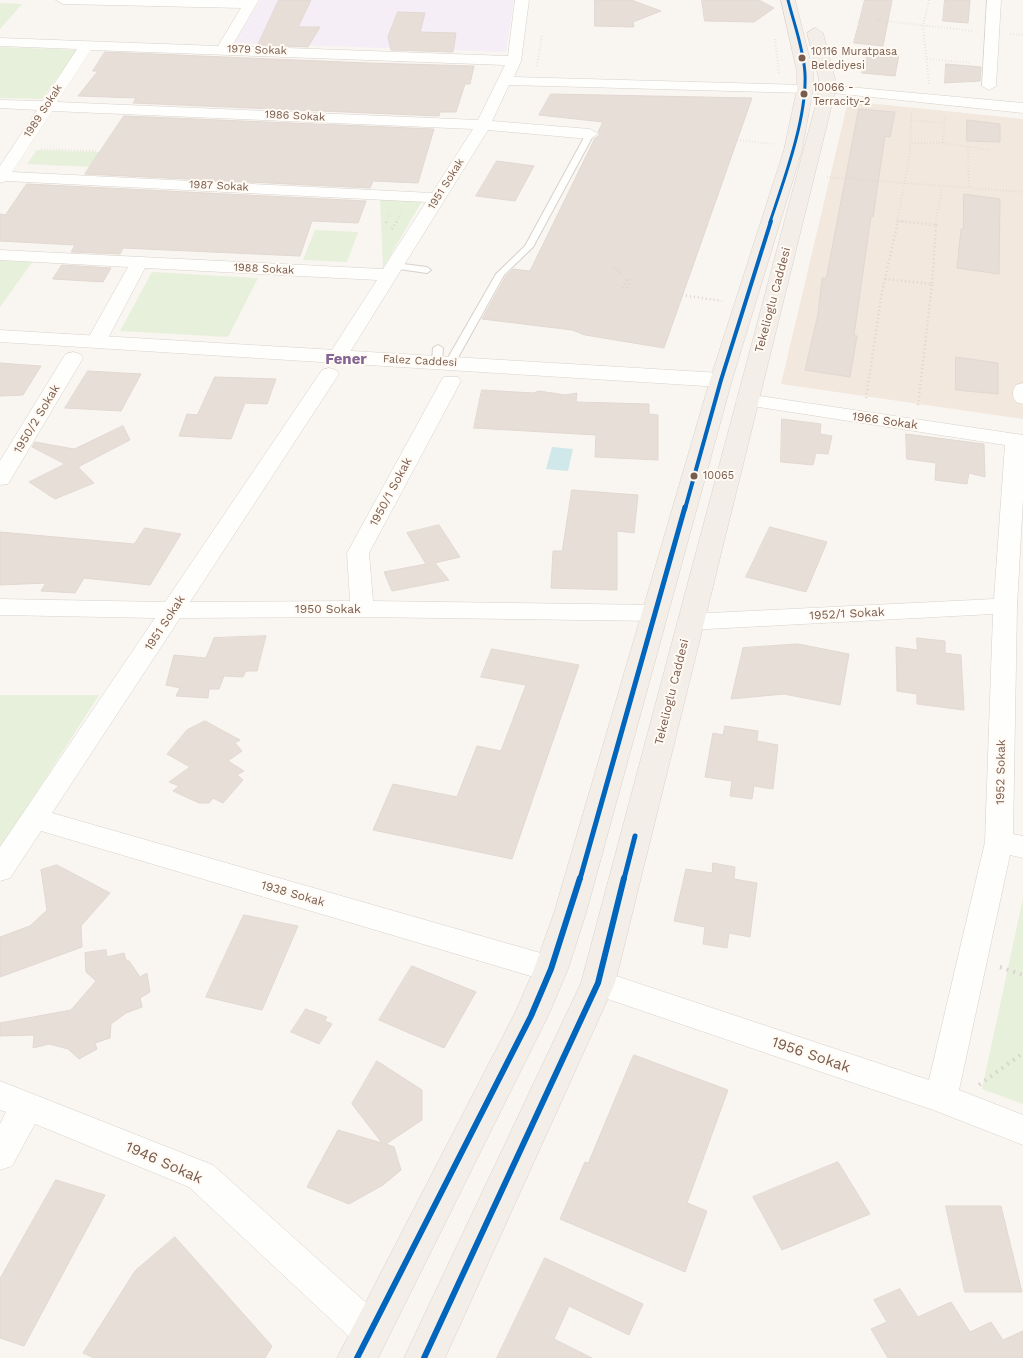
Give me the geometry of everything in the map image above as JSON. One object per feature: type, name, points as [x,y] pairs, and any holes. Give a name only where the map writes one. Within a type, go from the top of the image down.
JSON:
[{"type":"main road","name":"Tekelioglu Caddesi","points":[[364,1344],[531,1016],[551,969],[570,913],[719,388],[793,150],[806,89],[806,72],[788,0]]},
{"type":"main road","name":"Tekelioglu Caddesi","points":[[424,1358],[598,983],[748,393],[826,96],[827,79],[808,0]]},
{"type":"street","points":[[63,0],[251,2]]},
{"type":"street","name":"1951 Sokak","points":[[0,870],[174,610],[333,365],[483,125],[506,81],[514,61],[522,0]]},
{"type":"street","points":[[990,86],[994,0]]},
{"type":"street","points":[[223,49],[251,2]]},
{"type":"street","name":"1979 Sokak","points":[[0,42],[514,61]]},
{"type":"street","name":"1989 Sokak","points":[[1,177],[87,44]]},
{"type":"street","points":[[506,81],[806,89]]},
{"type":"street","points":[[838,90],[1023,108]]},
{"type":"street","name":"1986 Sokak","points":[[0,104],[483,125],[590,134]]},
{"type":"street","name":"1987 Sokak","points":[[1,177],[438,198]]},
{"type":"street","name":"1988 Sokak","points":[[0,255],[139,263],[392,271]]},
{"type":"street","points":[[96,342],[139,263]]},
{"type":"street","name":"Falez Caddesi","points":[[0,336],[96,342],[333,365]]},
{"type":"street","name":"Falez Caddesi","points":[[0,354],[73,358],[333,365],[444,363],[719,388]]},
{"type":"street","name":"1950/2 Sokak","points":[[0,479],[73,358]]},
{"type":"street","name":"1950/1 Sokak","points":[[362,609],[358,554],[444,363]]},
{"type":"street","points":[[1023,389],[1023,398]]},
{"type":"street","name":"1966 Sokak","points":[[748,393],[1021,436]]},
{"type":"street","name":"1952 Sokak","points":[[941,1098],[1011,845],[1005,606],[1021,436]]},
{"type":"street","name":"1952/1 Sokak","points":[[690,622],[1005,606]]},
{"type":"street","name":"1950 Sokak","points":[[0,607],[656,613]]},
{"type":"street","name":"1938 Sokak","points":[[35,819],[551,969]]},
{"type":"street","name":"1956 Sokak","points":[[598,983],[941,1098],[1023,1130]]},
{"type":"street","points":[[0,1155],[14,1100]]},
{"type":"street","name":"1946 Sokak","points":[[14,1100],[201,1176],[364,1344]]},
{"type":"lane","points":[[444,363],[500,274],[529,247],[590,134]]},
{"type":"lane","points":[[392,271],[427,270]]},
{"type":"path","points":[[929,0],[924,26],[929,98]]},
{"type":"path","points":[[876,20],[993,33]]},
{"type":"path","points":[[536,74],[542,35]]},
{"type":"path","points":[[775,39],[779,80]]},
{"type":"path","points":[[927,59],[991,64]]},
{"type":"path","points":[[866,398],[885,279],[906,184],[912,143],[910,96]]},
{"type":"path","points":[[943,143],[947,101]]},
{"type":"path","points":[[912,120],[944,123]]},
{"type":"path","points":[[737,140],[773,144]]},
{"type":"path","points":[[912,143],[943,143],[991,150]]},
{"type":"path","points":[[968,146],[969,188]]},
{"type":"path","points":[[35,148],[97,151]]},
{"type":"path","points":[[818,176],[1023,192]]},
{"type":"path","points":[[918,405],[932,284],[936,225],[942,186]]},
{"type":"path","points":[[386,223],[391,208]]},
{"type":"path","points":[[898,221],[936,225]]},
{"type":"path","points":[[614,267],[622,274]]},
{"type":"path","points":[[625,288],[629,279]]},
{"type":"path","points":[[885,279],[932,284]]},
{"type":"path","points":[[682,295],[722,301]]},
{"type":"path","points":[[1000,967],[1023,974]]},
{"type":"path","points":[[974,1089],[1023,1053]]},
{"type":"shaded area","points":[[261,0],[514,0],[506,52],[234,43]]},
{"type":"shaded area","points":[[848,101],[1023,119],[1023,419],[781,384]]},
{"type":"green space","points":[[0,3],[22,4],[0,29]]},
{"type":"green space","points":[[0,47],[77,50],[42,99],[0,98]]},
{"type":"green space","points":[[37,150],[102,152],[92,167],[27,164]]},
{"type":"green space","points":[[380,199],[422,201],[383,268]]},
{"type":"green space","points":[[315,230],[358,232],[347,262],[303,260]]},
{"type":"green space","points":[[0,254],[36,257],[0,307]]},
{"type":"green space","points":[[152,272],[258,278],[228,337],[120,331]]},
{"type":"green space","points":[[0,695],[99,695],[0,849]]},
{"type":"green space","points":[[1023,898],[1023,1104],[982,1089]]},
{"type":"water","points":[[552,447],[573,449],[568,471],[546,469]]},
{"type":"building","points":[[279,0],[311,0],[298,27],[320,27],[308,47],[258,45]]},
{"type":"building","points":[[595,0],[631,0],[661,11],[633,22],[634,27],[595,26]]},
{"type":"building","points":[[702,0],[759,0],[774,8],[754,22],[705,21]]},
{"type":"building","points":[[865,0],[892,0],[883,46],[854,43]]},
{"type":"building","points":[[945,0],[970,0],[968,23],[943,21]]},
{"type":"building","points":[[398,12],[425,13],[420,32],[456,33],[453,52],[391,50],[388,37]]},
{"type":"building","points":[[105,52],[474,66],[470,84],[465,84],[456,112],[440,112],[439,116],[133,103],[136,98],[78,96],[98,71],[93,71]]},
{"type":"building","points":[[868,52],[899,55],[895,76],[862,73]]},
{"type":"building","points":[[946,64],[981,67],[980,81],[945,83]]},
{"type":"building","points":[[551,94],[752,98],[664,348],[585,335],[572,330],[482,319],[506,276],[513,269],[530,271],[595,138],[600,135],[598,132],[603,122],[539,115]]},
{"type":"building","points":[[859,109],[895,112],[890,137],[885,136],[873,217],[871,216],[854,335],[857,336],[850,377],[805,370],[818,314],[822,278],[826,278]]},
{"type":"building","points":[[124,116],[434,129],[418,183],[373,181],[370,188],[85,174]]},
{"type":"building","points":[[967,120],[1000,124],[1000,142],[967,141]]},
{"type":"building","points":[[497,161],[534,166],[515,201],[476,196]]},
{"type":"building","points":[[27,184],[366,201],[358,223],[312,221],[300,256],[123,248],[120,254],[71,252],[75,245],[0,241],[0,214],[5,215]]},
{"type":"building","points":[[964,194],[1000,199],[999,274],[957,268],[961,229],[963,229]]},
{"type":"building","points":[[62,265],[111,268],[103,282],[53,279]]},
{"type":"building","points":[[956,357],[998,363],[998,394],[956,390]]},
{"type":"building","points":[[0,363],[41,366],[23,395],[0,396]]},
{"type":"building","points":[[88,371],[141,374],[121,411],[65,408]]},
{"type":"building","points":[[215,377],[276,379],[267,404],[245,403],[231,439],[179,436],[187,414],[197,415]]},
{"type":"building","points":[[482,390],[533,393],[539,391],[565,395],[577,393],[576,402],[649,404],[649,414],[658,415],[658,460],[595,457],[596,435],[474,428]]},
{"type":"building","points":[[782,419],[821,424],[820,434],[832,436],[828,454],[816,453],[813,465],[781,462]]},
{"type":"building","points":[[123,426],[130,440],[78,467],[94,483],[55,499],[29,482],[65,464],[32,447],[35,442],[74,449]]},
{"type":"building","points":[[906,434],[984,444],[985,477],[969,473],[967,484],[935,480],[936,463],[907,459]]},
{"type":"building","points":[[572,490],[638,495],[634,533],[617,531],[617,590],[551,588],[553,551],[562,551]]},
{"type":"building","points":[[439,525],[460,557],[435,563],[449,580],[392,591],[384,572],[426,564],[407,533]]},
{"type":"building","points":[[770,527],[827,542],[806,592],[746,577]]},
{"type":"building","points":[[145,528],[181,534],[150,585],[84,578],[75,593],[41,591],[46,583],[0,585],[0,532],[134,544]]},
{"type":"building","points":[[266,636],[257,671],[246,671],[243,677],[224,676],[219,689],[209,689],[208,698],[176,696],[180,688],[166,685],[174,655],[206,658],[214,638]]},
{"type":"building","points":[[917,638],[945,641],[945,653],[961,655],[964,710],[917,704],[917,694],[897,691],[896,647],[917,650]]},
{"type":"building","points":[[798,644],[849,654],[840,705],[784,694],[731,699],[743,648]]},
{"type":"building","points":[[492,649],[579,665],[512,859],[373,830],[393,784],[457,797],[477,746],[501,751],[526,685],[481,677]]},
{"type":"building","points":[[205,721],[240,740],[235,743],[242,751],[228,761],[244,771],[237,775],[243,780],[223,803],[213,798],[209,803],[199,803],[173,791],[179,786],[169,782],[190,767],[167,754],[187,730]]},
{"type":"building","points":[[725,726],[758,731],[757,741],[778,745],[773,789],[754,786],[752,799],[730,796],[732,781],[705,777],[713,733],[723,735]]},
{"type":"building","points":[[713,863],[735,867],[734,879],[757,883],[750,937],[729,933],[727,948],[703,944],[705,927],[674,921],[686,869],[712,873]]},
{"type":"building","points":[[57,865],[110,893],[81,926],[82,947],[0,977],[0,937],[30,926],[47,910],[41,870]]},
{"type":"building","points":[[244,915],[298,926],[262,1010],[206,997]]},
{"type":"building","points":[[106,950],[107,957],[124,953],[126,960],[129,961],[140,977],[147,973],[150,992],[140,998],[142,1007],[126,1013],[111,1024],[110,1038],[95,1043],[97,1049],[79,1059],[68,1049],[49,1044],[33,1048],[34,1035],[0,1036],[0,1023],[71,1010],[96,981],[86,972],[85,953]]},
{"type":"building","points":[[412,966],[476,992],[444,1048],[379,1020]]},
{"type":"building","points":[[306,1009],[327,1017],[325,1021],[332,1024],[319,1044],[291,1032]]},
{"type":"building","points":[[634,1055],[728,1090],[687,1203],[707,1211],[685,1272],[560,1219],[585,1162],[588,1163]]},
{"type":"building","points":[[377,1061],[422,1090],[422,1120],[386,1144],[394,1147],[401,1170],[383,1185],[349,1204],[307,1187],[338,1130],[382,1143],[352,1104]]},
{"type":"building","points":[[838,1162],[870,1214],[782,1250],[753,1197]]},
{"type":"building","points":[[56,1180],[105,1195],[24,1346],[0,1338],[0,1279]]},
{"type":"building","points":[[946,1206],[1001,1206],[1022,1292],[965,1292]]},
{"type":"building","points":[[175,1237],[272,1346],[265,1358],[94,1358],[83,1353],[135,1271]]},
{"type":"building","points":[[545,1258],[643,1304],[629,1335],[569,1306],[554,1339],[592,1358],[497,1358]]},
{"type":"building","points":[[900,1289],[918,1317],[951,1302],[970,1332],[991,1322],[1003,1340],[1023,1331],[1023,1358],[888,1358],[871,1329],[887,1322],[874,1300]]},
{"type":"transit line","points":[[357,1358],[531,1016],[551,969],[570,913],[721,380],[793,150],[805,89],[805,72],[788,0]]},
{"type":"transit line","points":[[424,1358],[598,983],[635,836]]},
{"type":"place","name":"10116 Muratpasa Belediyesi","points":[[802,58]]},
{"type":"place","name":"10066 - Terracity-2","points":[[804,94]]},
{"type":"place","name":"10065","points":[[694,476]]},
{"type":"district","name":"Fener","points":[[346,360]]}]
